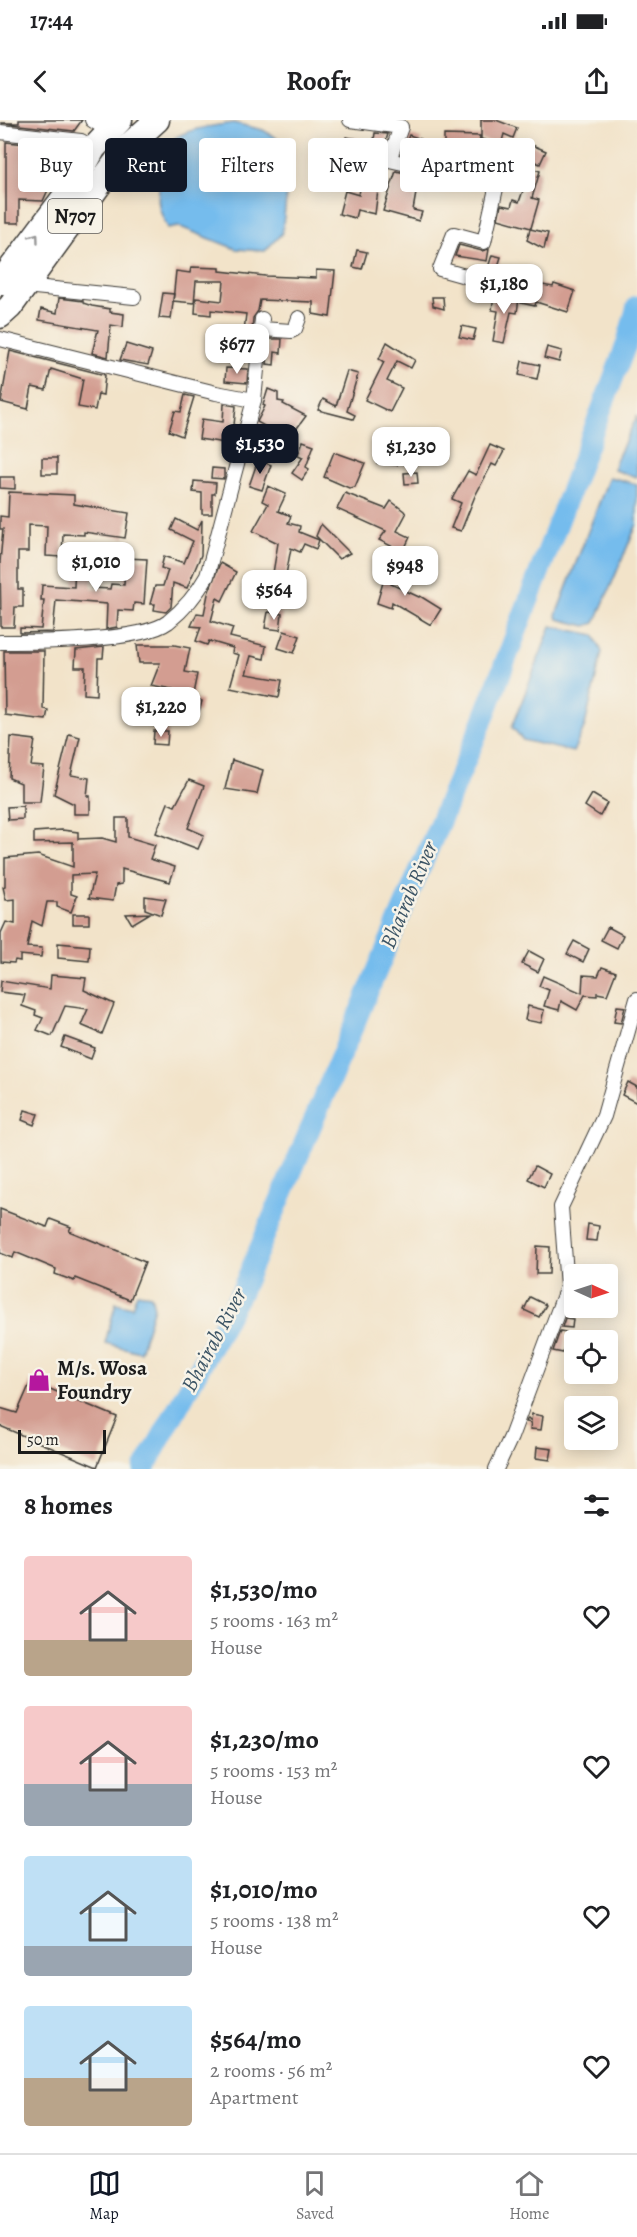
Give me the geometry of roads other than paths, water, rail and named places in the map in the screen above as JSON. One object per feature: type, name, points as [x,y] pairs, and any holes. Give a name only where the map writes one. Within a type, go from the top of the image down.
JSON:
[{"type":"highway","name":"N707","points":[[0,316],[25,286],[126,148],[157,120]]},
{"type":"highway","name":"N707","points":[[0,283],[74,184],[104,130]]},
{"type":"street","points":[[350,120],[401,127],[389,160],[497,184],[484,242],[454,234],[440,269],[483,281]]},
{"type":"street","points":[[0,132],[81,141],[104,130]]},
{"type":"street","points":[[25,286],[134,297]]},
{"type":"street","points":[[0,642],[48,642],[138,633],[168,622],[200,589],[207,576],[254,400],[262,324],[291,331],[295,329],[299,318]]},
{"type":"street","points":[[0,339],[216,393],[254,400]]},
{"type":"street","points":[[496,1469],[511,1437],[567,1287],[561,1207],[604,1116],[637,999]]},
{"type":"water","points":[[234,123],[263,130],[276,138],[199,138],[199,192],[286,192],[282,233],[265,251],[236,249],[178,226],[168,228],[161,214],[159,192],[187,192],[187,138],[176,138],[192,130]]},
{"type":"water","points":[[637,416],[637,477],[614,470],[615,463]]},
{"type":"water","points":[[609,477],[637,484],[637,524],[595,623],[586,626],[558,619],[556,615]]},
{"type":"water","points":[[551,626],[594,635],[602,652],[585,725],[573,752],[523,740],[512,727]]},
{"type":"water","points":[[137,1293],[151,1295],[154,1307],[140,1352],[105,1343],[116,1303],[132,1307]]},
{"type":"waterway","name":"Bhairab River","points":[[144,1469],[241,1292],[483,720],[626,345],[637,306]]},
{"type":"place","name":"M/s. Wosa Foundry","points":[[39,1380]]}]
